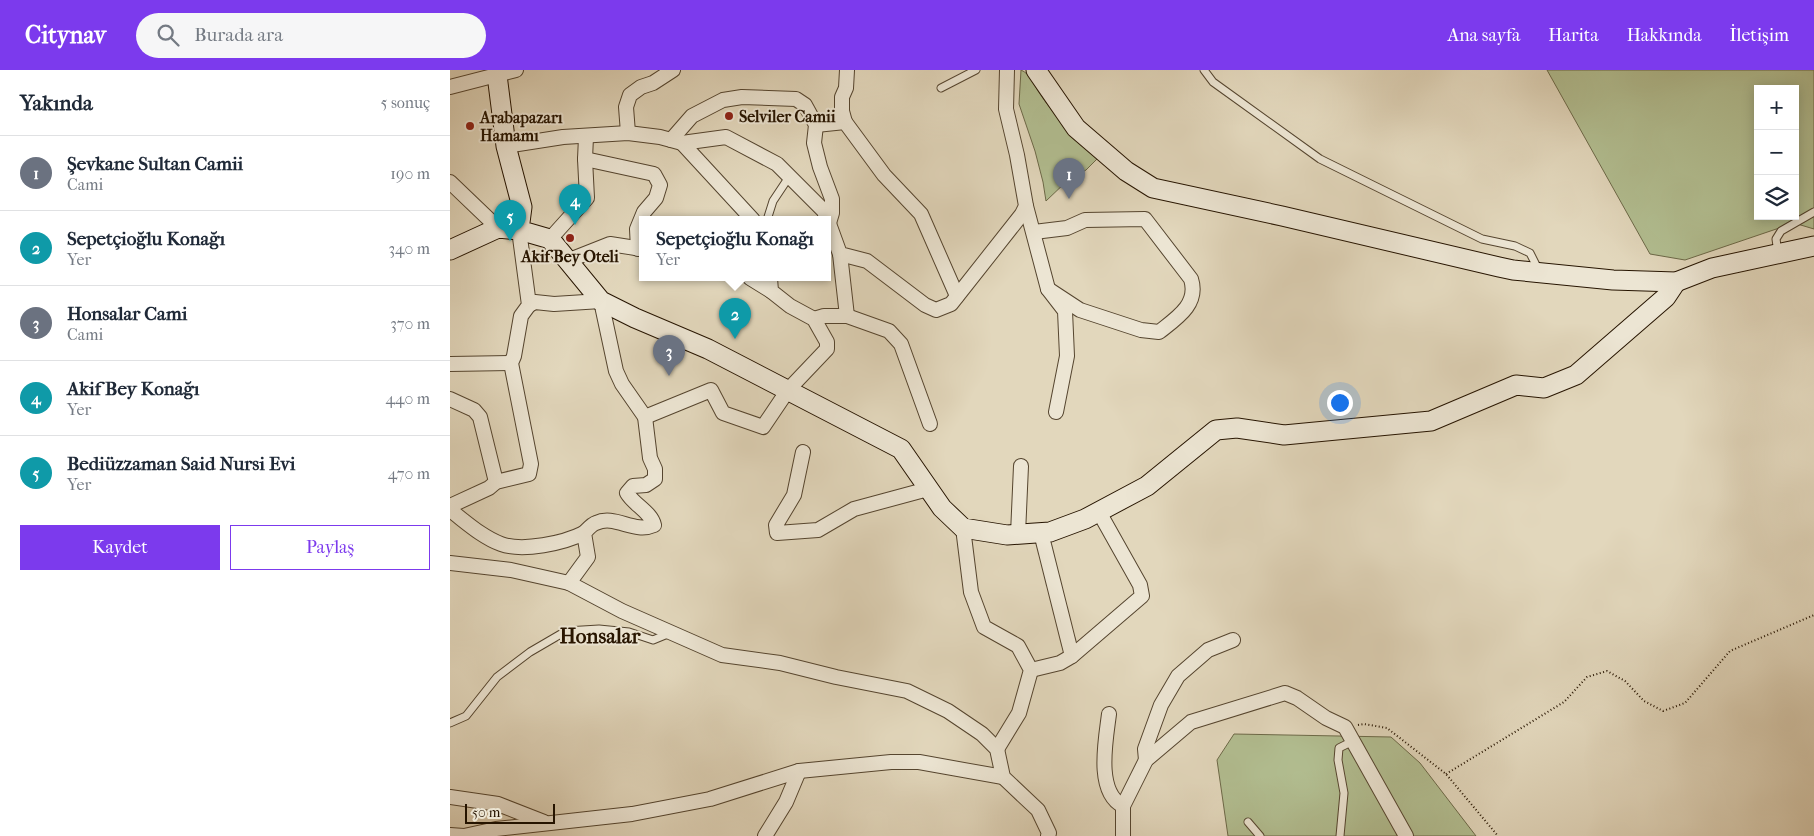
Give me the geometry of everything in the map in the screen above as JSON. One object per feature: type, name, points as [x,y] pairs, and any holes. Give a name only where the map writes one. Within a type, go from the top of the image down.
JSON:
[{"type":"main road","points":[[1036,70],[1076,128],[1126,171],[1154,188],[1513,270],[1613,280],[1676,282],[1712,268],[1814,246]]},
{"type":"main road","points":[[497,73],[506,146],[522,207],[519,230]]},
{"type":"main road","points":[[450,250],[498,228],[519,230],[550,239],[601,301],[635,318],[708,349],[901,449],[942,508],[963,528],[1007,535],[1050,532],[1099,512],[1147,486],[1216,430],[1237,428],[1284,435],[1431,420],[1516,385],[1544,388],[1576,375],[1666,298],[1676,282]]},
{"type":"street","points":[[450,87],[497,73],[516,70]]},
{"type":"street","points":[[628,133],[626,107],[630,95],[673,70]]},
{"type":"street","points":[[847,70],[846,88],[842,97],[842,111],[845,122],[884,175],[921,214],[957,296]]},
{"type":"street","points":[[1007,70],[1006,109],[1017,154],[1026,206],[1048,289],[1065,311],[1068,356],[1056,412]]},
{"type":"street","points":[[676,142],[692,116],[723,100],[742,96],[796,99],[805,105],[816,125],[814,143],[820,167],[832,199],[831,216]]},
{"type":"street","points":[[816,125],[845,122]]},
{"type":"street","points":[[506,146],[563,137],[628,133],[660,137],[676,142],[726,137],[777,164],[824,211],[826,216]]},
{"type":"street","points":[[550,239],[587,198],[586,137]]},
{"type":"street","points":[[676,142],[749,216]]},
{"type":"street","points":[[585,159],[654,174],[660,185],[656,198],[642,216]]},
{"type":"street","points":[[450,182],[498,228]]},
{"type":"street","points":[[840,254],[867,261],[925,305],[936,310],[951,304],[1022,214],[1026,206]]},
{"type":"street","points":[[1034,232],[1068,228],[1085,220],[1145,219],[1191,279],[1194,286],[1193,296],[1189,305],[1180,316],[1159,332],[1141,330],[1080,310],[1048,289]]},
{"type":"street","points":[[639,224],[637,229],[639,242]]},
{"type":"street","points":[[519,230],[529,305]]},
{"type":"street","points":[[831,230],[840,254],[847,316]]},
{"type":"street","points":[[567,260],[610,244],[639,249]]},
{"type":"street","points":[[645,417],[711,390],[723,413],[763,427],[788,390],[827,348],[828,342],[814,319],[790,306],[770,284]]},
{"type":"street","points":[[450,506],[489,488],[496,482],[529,474],[530,464],[511,363],[521,316],[529,305],[536,302],[554,304],[601,301],[616,371],[622,384],[645,417],[650,458],[655,469],[655,479],[646,485],[633,486],[627,493],[631,501],[652,518],[654,525],[648,528],[636,528],[609,521],[596,522],[584,533],[576,537],[551,544],[526,547],[503,545],[486,536],[450,510]]},
{"type":"street","points":[[814,319],[824,316],[847,316],[889,330],[901,344],[930,424]]},
{"type":"street","points":[[450,364],[511,363]]},
{"type":"street","points":[[450,399],[474,410],[480,417],[496,482]]},
{"type":"street","points":[[803,452],[794,495],[776,525],[777,533],[818,530],[854,509],[928,489]]},
{"type":"street","points":[[1018,534],[1021,466]]},
{"type":"street","points":[[1031,670],[1060,663],[1072,656],[1142,596],[1140,585],[1099,512]]},
{"type":"street","points":[[963,528],[971,592],[984,627],[1018,646],[1031,670],[1018,713],[997,749]]},
{"type":"street","points":[[569,583],[588,556],[584,533]]},
{"type":"street","points":[[1041,533],[1072,656]]},
{"type":"street","points":[[450,563],[511,570],[569,583],[622,611],[722,655],[780,663],[836,677],[907,690],[948,710],[982,734],[997,749],[1003,777]]},
{"type":"street","points":[[1146,760],[1144,749],[1161,705],[1178,676],[1208,650],[1233,640]]},
{"type":"street","points":[[1123,836],[1123,806],[1146,760],[1190,722],[1285,693],[1297,698],[1326,718],[1345,727],[1406,836]]},
{"type":"street","points":[[1109,714],[1104,764],[1107,783],[1116,802],[1123,806]]},
{"type":"street","points":[[450,835],[464,836],[496,829],[632,814],[710,799],[799,771],[891,762],[920,762],[1003,777],[1038,810],[1049,833],[1048,836]]},
{"type":"street","points":[[765,836],[786,802],[799,771]]},
{"type":"street","points":[[450,797],[498,804],[547,823]]},
{"type":"lane","points":[[941,88],[976,70]]},
{"type":"lane","points":[[1204,70],[1213,82],[1320,159],[1482,238],[1515,246],[1530,253],[1540,273]]},
{"type":"lane","points":[[768,216],[773,201],[789,177]]},
{"type":"lane","points":[[1778,253],[1776,239],[1781,231],[1814,212]]},
{"type":"lane","points":[[450,723],[466,716],[497,677],[530,652],[566,632],[599,629],[629,632],[653,640],[671,633]]},
{"type":"lane","points":[[1340,836],[1344,793],[1338,760],[1339,748],[1353,741]]},
{"type":"lane","points":[[1248,822],[1260,836]]},
{"type":"path","points":[[1446,774],[1564,702],[1587,677],[1608,672],[1625,681],[1644,701],[1663,711],[1685,703],[1730,651],[1814,615]]},
{"type":"path","points":[[1345,727],[1364,724],[1387,728],[1446,774],[1498,836]]},
{"type":"green space","points":[[1021,70],[1029,76],[1058,118],[1097,159],[1086,170],[1068,180],[1046,201],[1035,151],[1019,104]]},
{"type":"green space","points":[[1547,70],[1814,70],[1814,229],[1794,223],[1685,260],[1650,254]]},
{"type":"green space","points":[[1234,734],[1391,737],[1420,763],[1476,836],[1228,836],[1217,760]]},
{"type":"place","name":"Selviler Camii","points":[[729,116]]},
{"type":"place","name":"Arabapazarı Hamamı","points":[[470,126]]},
{"type":"place","name":"Şevkane Sultan Camii","points":[[1069,199]]},
{"type":"place","name":"Akif Bey Konağı","points":[[575,225]]},
{"type":"place","name":"Akif Bey Oteli","points":[[570,238]]},
{"type":"place","name":"Bediüzzaman Said Nursi Evi","points":[[510,241]]},
{"type":"place","name":"Sepetçioğlu Konağı","points":[[735,339]]},
{"type":"place","name":"Honsalar Cami","points":[[669,376]]},
{"type":"district","name":"Honsalar","points":[[600,636]]}]
